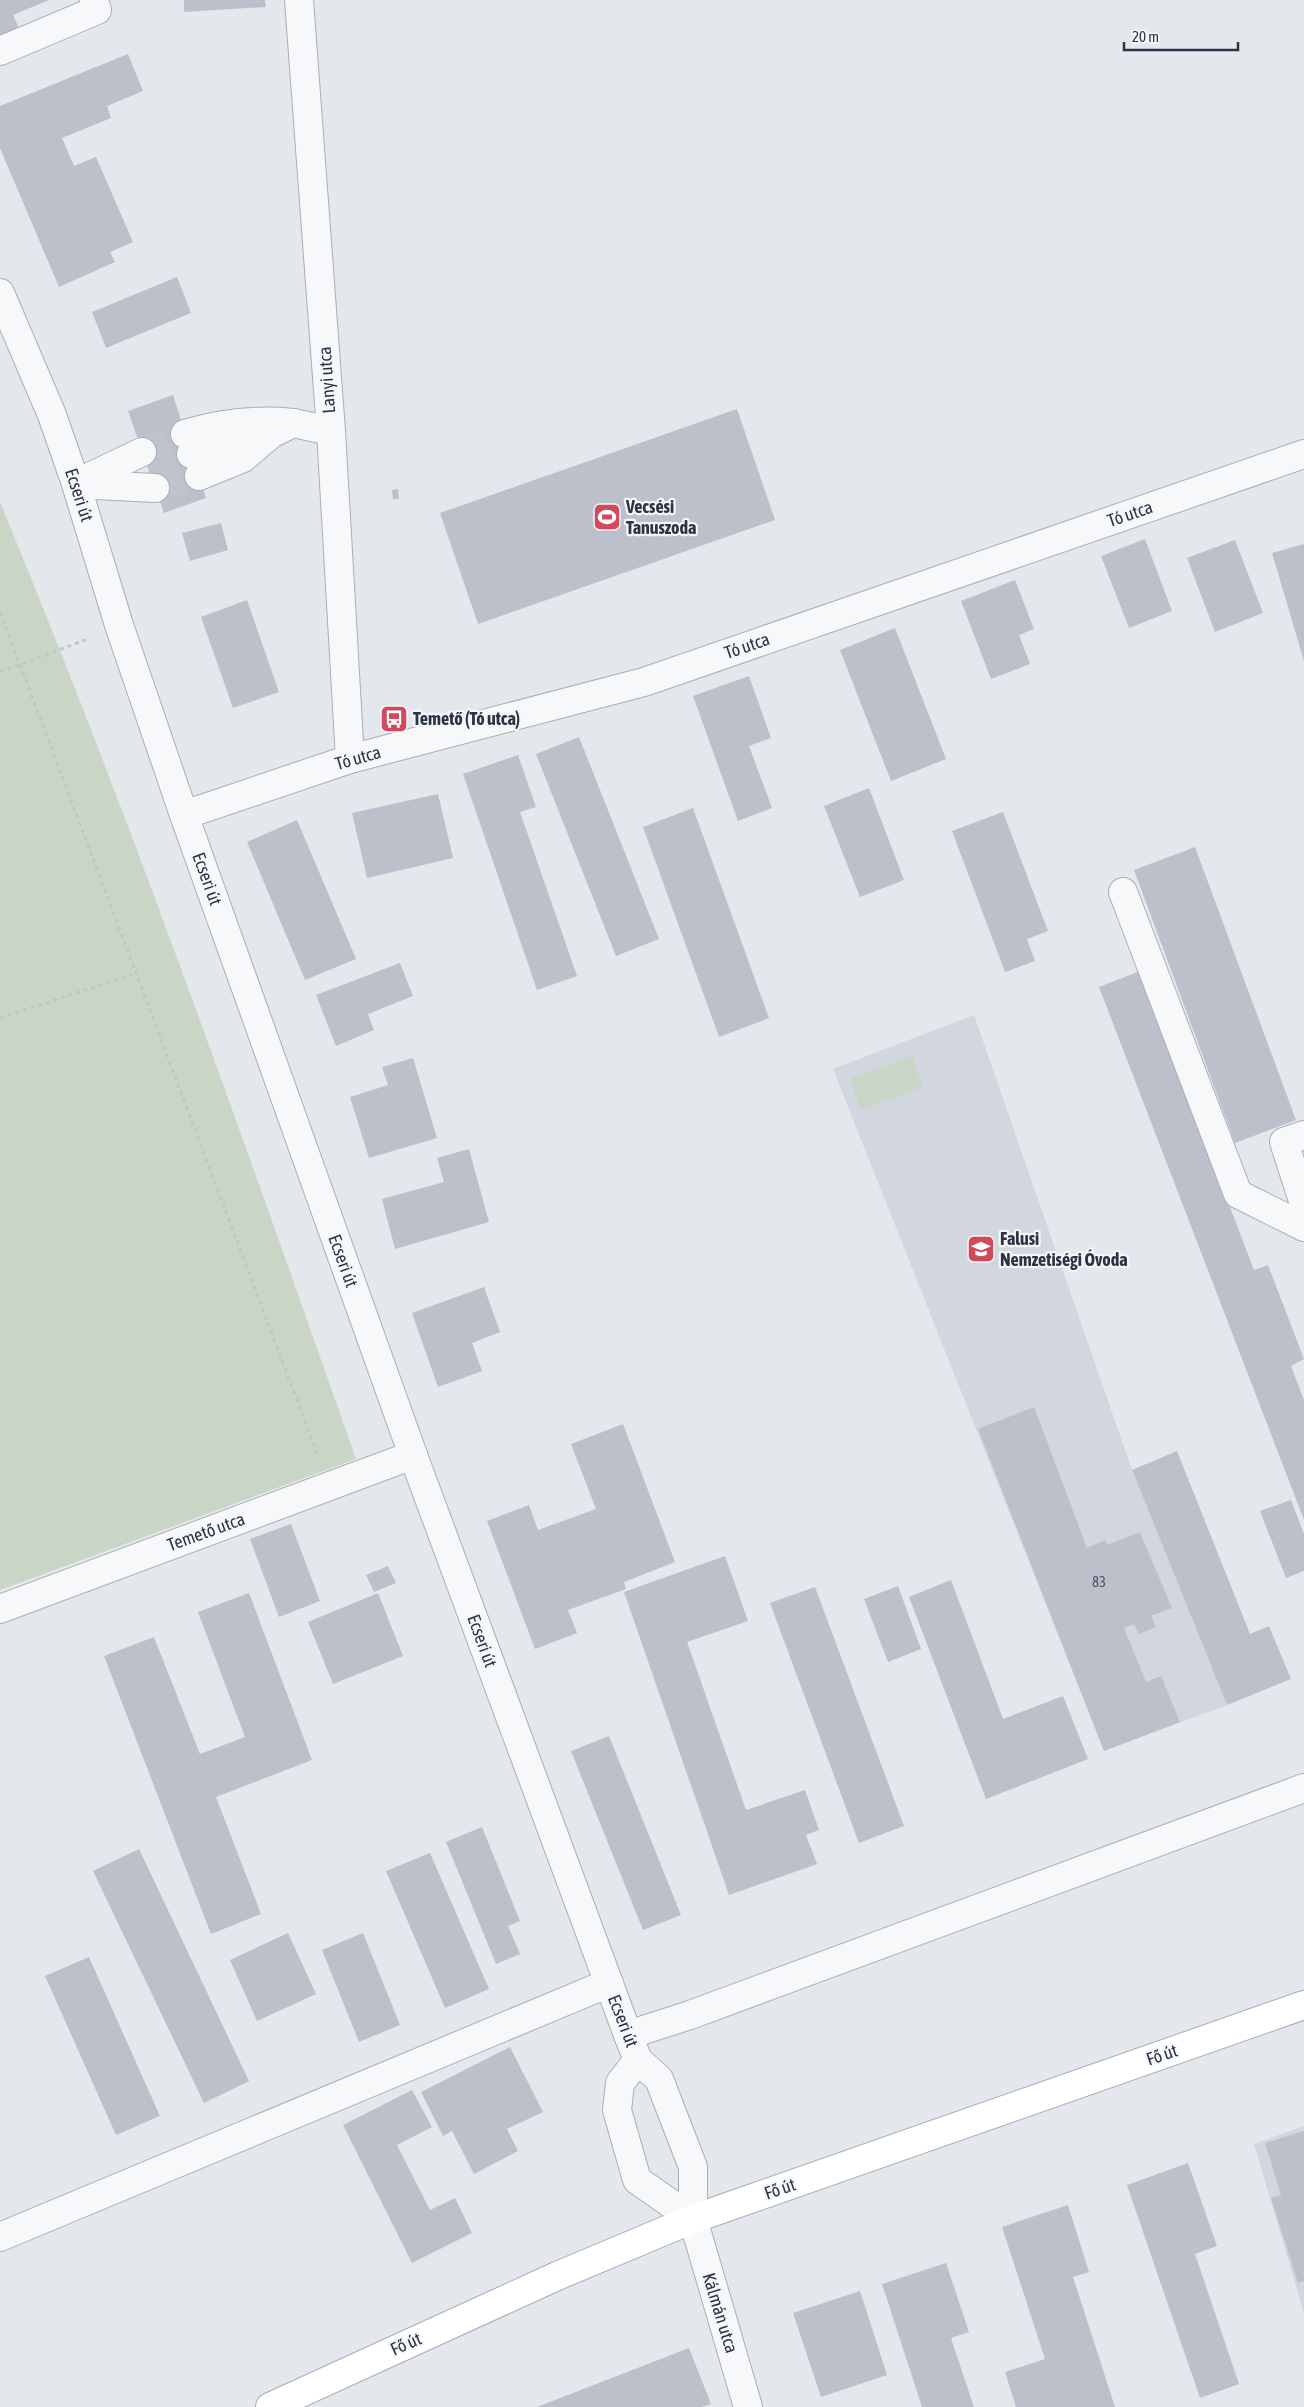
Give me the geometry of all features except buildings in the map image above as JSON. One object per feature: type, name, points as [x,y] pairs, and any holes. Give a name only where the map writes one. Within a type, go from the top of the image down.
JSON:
[{"type":"main road","name":"Fő út","points":[[270,2407],[557,2276],[693,2219],[1304,2005]]},
{"type":"street","points":[[0,51],[97,10],[94,0]]},
{"type":"street","name":"Lanyi utca","points":[[299,0],[331,431],[350,760]]},
{"type":"street","name":"Ecseri út","points":[[0,292],[52,416],[76,484],[119,625],[184,815],[413,1455],[633,2048],[659,2079],[693,2167],[693,2219]]},
{"type":"street","points":[[282,429],[243,458],[192,455],[235,422],[269,420],[282,429],[331,431]]},
{"type":"street","name":"Tó utca","points":[[184,815],[350,760],[644,682],[1304,454]]},
{"type":"street","points":[[76,484],[149,470],[76,484]]},
{"type":"street","points":[[1123,892],[1238,1194],[1304,1227]]},
{"type":"street","points":[[1304,1135],[1284,1142],[1304,1204]]},
{"type":"street","name":"Temető utca","points":[[0,1609],[413,1455]]},
{"type":"street","points":[[693,2219],[637,2180],[617,2110],[620,2083],[633,2048],[690,2016],[1304,1788]]},
{"type":"street","points":[[0,2237],[609,1983]]},
{"type":"street","name":"Kálmán utca","points":[[693,2219],[748,2407]]},
{"type":"path","points":[[0,612],[321,1464]]},
{"type":"path","points":[[0,672],[119,625]]},
{"type":"path","points":[[0,1018],[137,972]]},
{"type":"shaded area","name":"Falusi Nemzetiségi Óvoda","points":[[974,1015],[1132,1470],[1227,1705],[1104,1751],[833,1069]]},
{"type":"shaded area","points":[[1304,2126],[1304,2313],[1254,2144]]},
{"type":"green space","points":[[0,502],[95,739],[140,858],[228,1098],[356,1459],[0,1590]]},
{"type":"green space","points":[[912,1056],[923,1087],[861,1110],[850,1079]]},
{"type":"tunnel","points":[[142,452],[185,434]]},
{"type":"tunnel","points":[[149,470],[191,454]]},
{"type":"tunnel","points":[[155,488],[199,476]]},
{"type":"place","name":"Vecsési Tanuszoda","points":[[607,517]]},
{"type":"place","name":"Temető (Tó utca)","points":[[394,719]]},
{"type":"place","name":"Falusi Nemzetiségi Óvoda","points":[[981,1249]]}]
